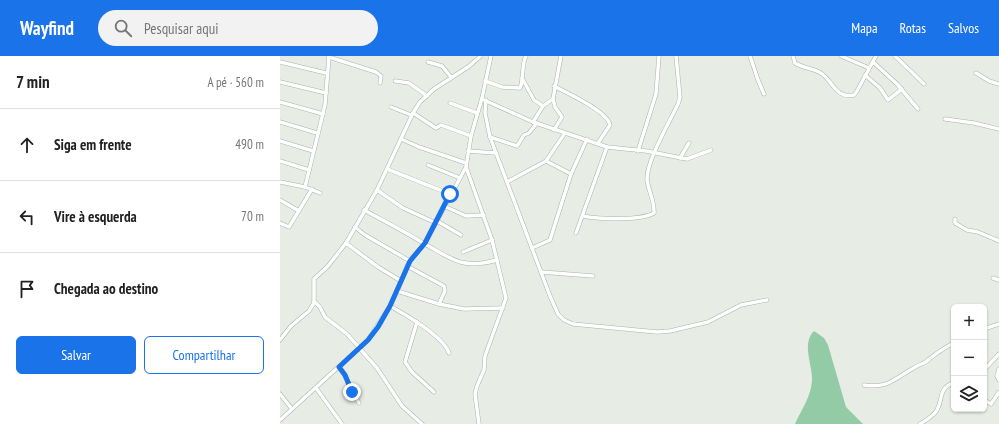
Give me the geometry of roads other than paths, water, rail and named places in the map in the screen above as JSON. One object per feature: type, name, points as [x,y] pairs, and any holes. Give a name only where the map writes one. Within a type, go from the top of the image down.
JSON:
[{"type":"street","points":[[305,187],[317,133],[323,114],[326,93],[326,73],[329,56],[376,72],[381,76],[380,83]]},
{"type":"street","points":[[491,56],[485,81],[484,99],[490,137],[541,272],[558,314],[564,320],[573,324],[591,327],[657,332],[670,331],[708,322],[741,305],[767,300]]},
{"type":"street","points":[[485,81],[502,87],[520,88],[522,64],[526,56]]},
{"type":"street","points":[[554,130],[562,117],[555,108],[553,99],[554,86],[561,56]]},
{"type":"street","points":[[638,151],[656,94],[660,56]]},
{"type":"street","points":[[583,216],[603,218],[645,217],[655,212],[647,181],[647,171],[653,153],[658,146],[680,97],[676,56]]},
{"type":"street","points":[[750,56],[764,94]]},
{"type":"street","points":[[793,56],[795,63],[799,66],[820,72],[838,92],[850,96],[854,95],[857,91],[876,56]]},
{"type":"street","points":[[841,56],[869,68]]},
{"type":"street","points":[[895,56],[924,84]]},
{"type":"street","points":[[280,340],[291,326],[309,311],[314,301],[314,279],[328,266],[346,243],[377,190],[412,114],[427,96],[451,77],[468,67],[479,57]]},
{"type":"street","points":[[280,62],[326,73]]},
{"type":"street","points":[[428,62],[442,66],[451,77]]},
{"type":"street","points":[[873,62],[902,89],[918,109]]},
{"type":"street","points":[[976,73],[989,81],[999,84]]},
{"type":"street","points":[[865,75],[876,84],[888,100],[902,89]]},
{"type":"street","points":[[522,77],[534,100],[543,106]]},
{"type":"street","points":[[394,81],[409,83],[427,96]]},
{"type":"street","points":[[280,82],[326,93]]},
{"type":"street","points":[[554,86],[579,98],[609,121],[610,125],[598,144]]},
{"type":"street","points":[[280,420],[360,348],[378,327],[390,306],[407,266],[425,243],[450,194],[460,178],[466,165],[477,113],[484,99]]},
{"type":"street","points":[[484,99],[535,123],[587,139],[607,147],[680,158],[690,158],[711,150]]},
{"type":"street","points":[[490,137],[517,146],[524,135],[529,133],[543,106],[553,99]]},
{"type":"street","points":[[280,102],[323,114]]},
{"type":"street","points":[[450,103],[477,113]]},
{"type":"street","points":[[391,107],[412,114],[436,128],[441,125],[471,136]]},
{"type":"street","points":[[945,119],[974,123],[999,129]]},
{"type":"street","points":[[280,122],[317,133]]},
{"type":"street","points":[[507,182],[546,161],[565,133]]},
{"type":"street","points":[[401,139],[466,165],[492,240],[506,298],[485,356],[484,370],[475,394],[479,424]]},
{"type":"street","points":[[532,248],[550,240],[571,174],[587,139]]},
{"type":"street","points":[[280,141],[314,150]]},
{"type":"street","points":[[680,158],[689,143]]},
{"type":"street","points":[[576,233],[607,147]]},
{"type":"street","points":[[468,151],[496,153]]},
{"type":"street","points":[[280,161],[309,170]]},
{"type":"street","points":[[546,161],[571,174]]},
{"type":"street","points":[[428,166],[460,178]]},
{"type":"street","points":[[387,169],[450,194]]},
{"type":"street","points":[[280,182],[305,187],[320,194]]},
{"type":"street","points":[[280,223],[289,226],[312,190]]},
{"type":"street","points":[[377,190],[403,208],[461,234]]},
{"type":"street","points":[[280,200],[299,211]]},
{"type":"street","points":[[444,206],[466,216],[484,215]]},
{"type":"street","points":[[364,210],[425,243],[444,256],[459,262],[480,264],[497,260]]},
{"type":"street","points":[[956,219],[955,223],[966,230],[978,232],[999,241]]},
{"type":"street","points":[[355,227],[365,235],[410,261]]},
{"type":"street","points":[[463,252],[492,240]]},
{"type":"street","points":[[346,243],[378,267],[401,281]]},
{"type":"street","points":[[407,266],[444,286],[445,291],[439,304]]},
{"type":"street","points":[[541,272],[593,276]]},
{"type":"street","points":[[993,278],[999,280]]},
{"type":"street","points":[[396,291],[439,304],[464,309],[503,308]]},
{"type":"street","points":[[314,301],[320,307],[325,317],[342,329],[360,348],[387,381],[402,406],[422,424]]},
{"type":"street","points":[[390,306],[417,322],[446,347],[449,353]]},
{"type":"street","points":[[417,322],[405,362],[412,372],[434,392]]},
{"type":"street","points":[[987,328],[999,324]]},
{"type":"street","points":[[864,385],[872,386],[889,384],[914,367],[928,361],[938,351],[951,344]]},
{"type":"street","points":[[987,368],[997,360],[999,354]]},
{"type":"street","points":[[339,367],[345,375],[350,389],[359,403]]},
{"type":"street","points":[[999,369],[997,377],[999,380]]},
{"type":"street","points":[[920,424],[936,411],[941,392],[951,384]]},
{"type":"street","points":[[316,388],[342,424]]},
{"type":"street","points":[[280,394],[292,409]]},
{"type":"street","points":[[987,402],[992,404],[998,395]]}]
